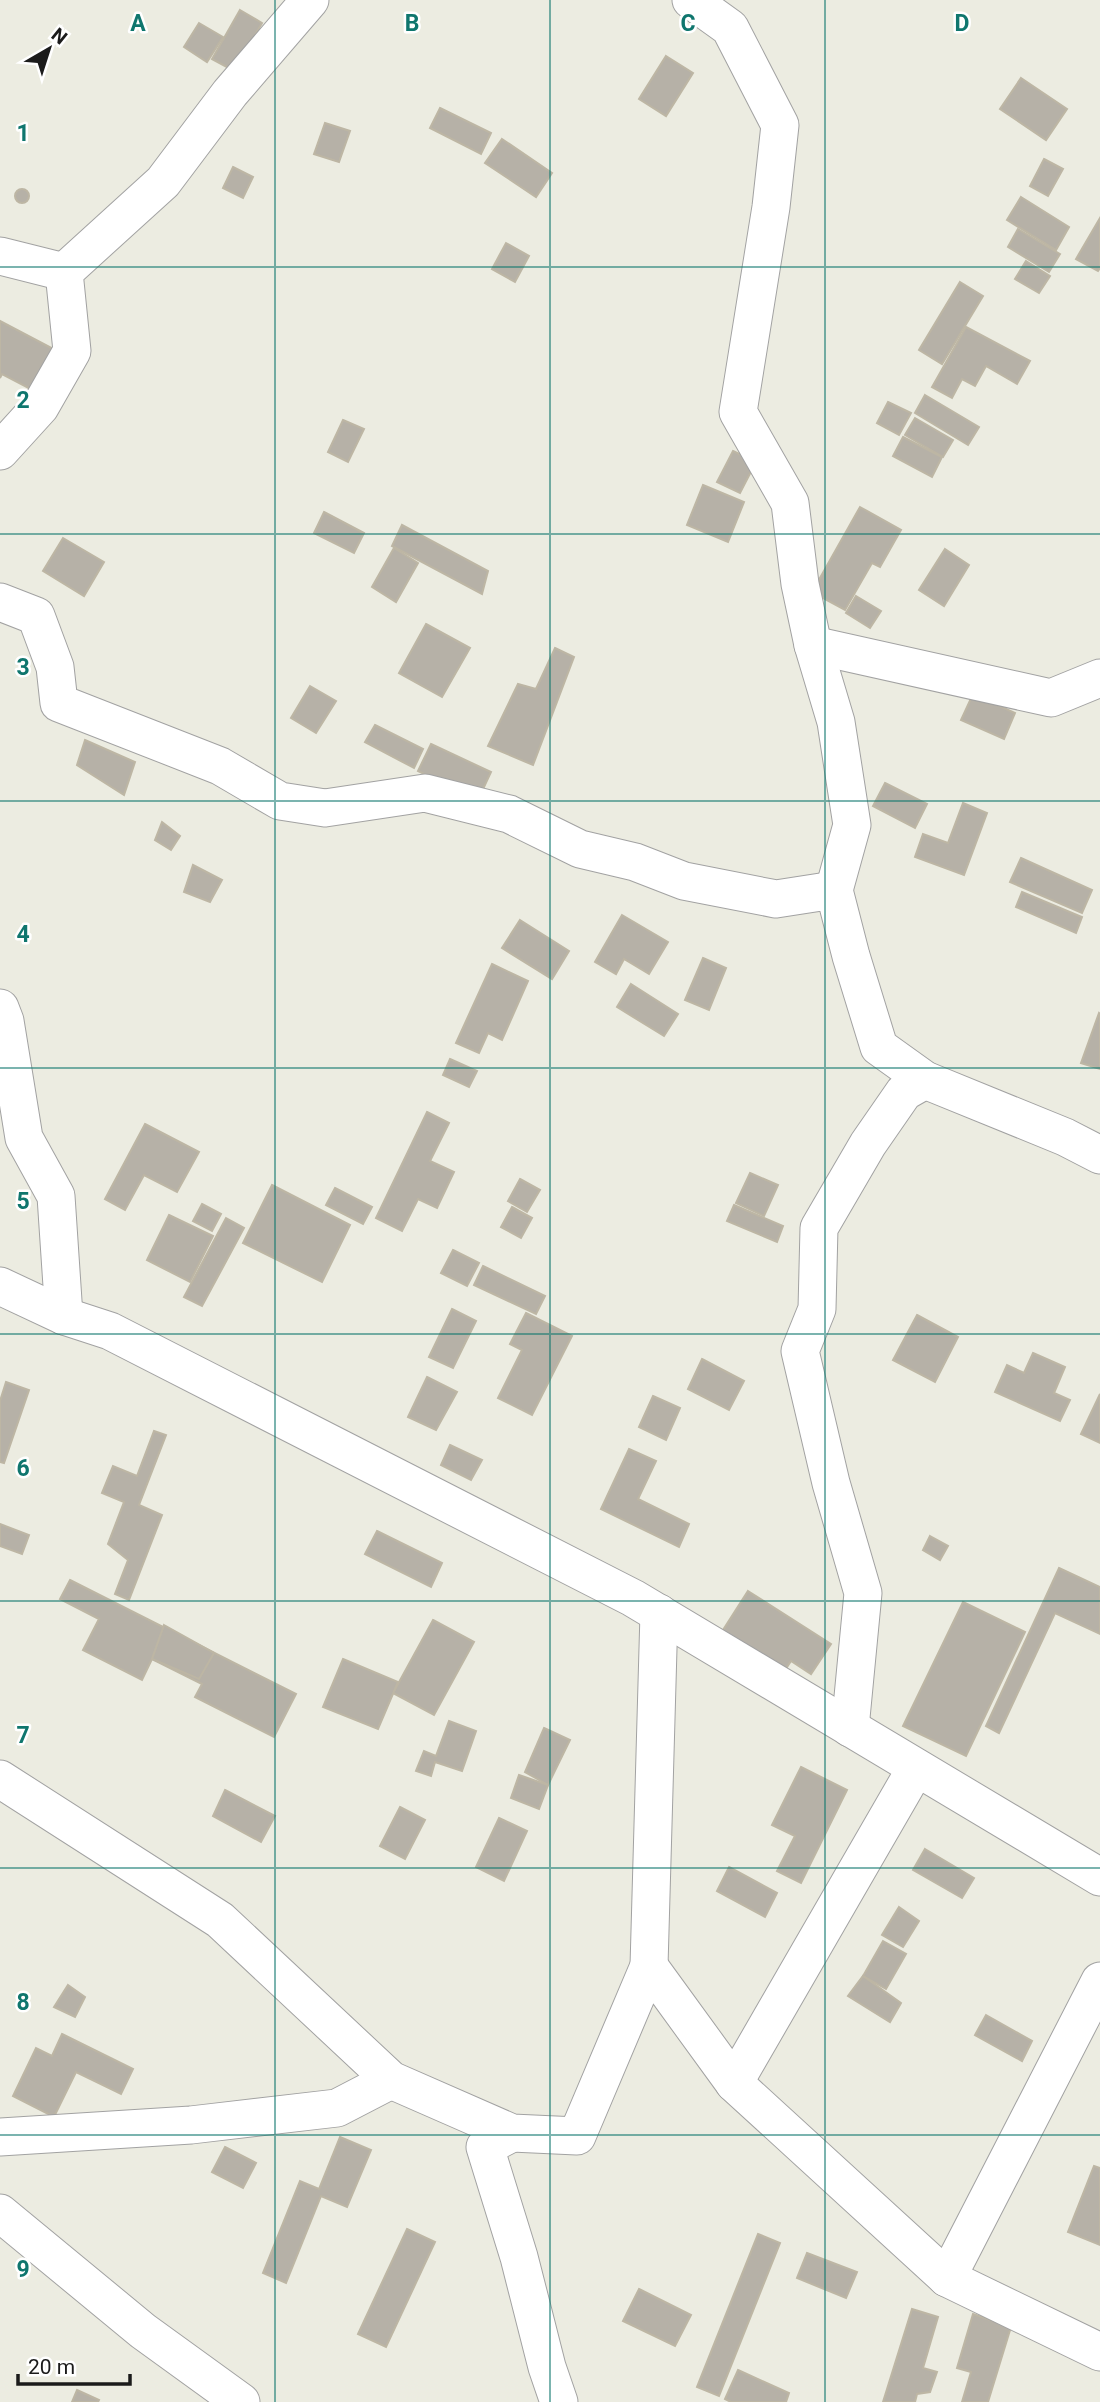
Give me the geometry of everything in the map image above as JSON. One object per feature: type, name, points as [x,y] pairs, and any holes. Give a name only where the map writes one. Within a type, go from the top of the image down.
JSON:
[{"type":"street","points":[[64,272],[163,182],[230,93],[310,0]]},
{"type":"street","points":[[691,0],[730,27],[780,125],[771,206],[738,412],[790,503],[800,584],[813,645],[836,722],[852,825],[834,890],[850,956],[879,1047],[925,1080],[1065,1137],[1100,1155]]},
{"type":"street","points":[[0,256],[64,272]]},
{"type":"street","points":[[0,451],[40,407],[72,351],[64,272]]},
{"type":"street","points":[[0,602],[36,616],[55,667],[59,703],[220,766],[280,801],[325,808],[425,793],[509,814],[580,849],[635,862],[684,881],[776,899],[834,890]]},
{"type":"street","points":[[813,645],[1051,698],[1100,678]]},
{"type":"street","points":[[0,1008],[5,1021],[24,1138],[56,1196],[64,1316]]},
{"type":"street","points":[[850,1728],[863,1593],[831,1483],[800,1350],[817,1309],[819,1228],[868,1144],[904,1092],[925,1080]]},
{"type":"street","points":[[0,1286],[64,1316],[110,1331],[621,1591],[1100,1877]]},
{"type":"street","points":[[0,1779],[220,1920],[391,2080],[512,2133],[577,2136],[649,1966],[659,1613]]},
{"type":"street","points":[[734,2083],[916,1768]]},
{"type":"street","points":[[649,1966],[734,2083],[947,2278],[1100,2352]]},
{"type":"street","points":[[947,2278],[1100,1982]]},
{"type":"street","points":[[0,2137],[191,2124],[337,2108],[391,2080]]},
{"type":"street","points":[[512,2133],[485,2147],[559,2402]]},
{"type":"street","points":[[0,2213],[143,2331],[241,2402]]},
{"type":"building","points":[[240,10],[262,23],[234,71],[212,59]]},
{"type":"building","points":[[199,23],[223,37],[207,62],[184,47]]},
{"type":"building","points":[[666,56],[693,73],[666,116],[639,99]]},
{"type":"building","points":[[1021,78],[1067,109],[1046,140],[1000,109]]},
{"type":"building","points":[[440,108],[491,133],[481,154],[430,128]]},
{"type":"building","points":[[325,123],[350,131],[339,162],[314,154]]},
{"type":"building","points":[[502,139],[552,173],[536,197],[485,163]]},
{"type":"building","points":[[1044,159],[1063,169],[1048,196],[1030,186]]},
{"type":"building","points":[[233,167],[253,177],[243,198],[223,188]]},
{"type":"building","points":[[19,189],[25,189],[29,196],[25,203],[19,203],[15,199],[15,193]]},
{"type":"building","points":[[1021,197],[1069,227],[1056,250],[1007,220]]},
{"type":"building","points":[[1100,218],[1100,268],[1098,271],[1076,259]]},
{"type":"building","points":[[1018,229],[1060,254],[1049,272],[1008,247]]},
{"type":"building","points":[[506,243],[529,256],[515,282],[492,269]]},
{"type":"building","points":[[1026,261],[1050,276],[1039,293],[1015,279]]},
{"type":"building","points":[[960,282],[983,296],[942,364],[919,350]]},
{"type":"building","points":[[0,321],[59,352],[38,393],[2,374],[0,378]]},
{"type":"building","points":[[966,327],[1030,361],[1017,384],[986,366],[975,386],[962,379],[952,398],[932,387]]},
{"type":"building","points":[[925,395],[979,427],[968,445],[915,413]]},
{"type":"building","points":[[888,402],[911,413],[899,435],[877,423]]},
{"type":"building","points":[[915,418],[953,440],[943,457],[905,435]]},
{"type":"building","points":[[343,420],[364,429],[348,462],[328,452]]},
{"type":"building","points":[[903,437],[942,457],[932,477],[893,456]]},
{"type":"building","points":[[733,451],[756,462],[740,493],[717,482]]},
{"type":"building","points":[[703,485],[744,502],[728,542],[687,525]]},
{"type":"building","points":[[860,507],[901,530],[880,567],[872,563],[845,610],[812,592]]},
{"type":"building","points":[[324,512],[364,533],[354,553],[314,533]]},
{"type":"building","points":[[402,525],[488,571],[482,594],[392,546]]},
{"type":"building","points":[[63,538],[104,562],[84,596],[43,571]]},
{"type":"building","points":[[394,548],[418,563],[396,602],[372,587]]},
{"type":"building","points":[[945,549],[969,565],[944,606],[919,590]]},
{"type":"building","points":[[856,596],[881,611],[870,628],[846,613]]},
{"type":"building","points":[[426,624],[470,648],[442,697],[399,673]]},
{"type":"building","points":[[555,648],[574,657],[533,765],[488,746],[518,684],[536,689]]},
{"type":"building","points":[[310,686],[336,701],[316,733],[291,718]]},
{"type":"building","points":[[973,694],[1015,713],[1004,739],[961,720]]},
{"type":"building","points":[[375,725],[423,749],[414,768],[365,742]]},
{"type":"building","points":[[85,740],[135,762],[124,795],[77,765]]},
{"type":"building","points":[[431,744],[491,772],[478,800],[418,771]]},
{"type":"building","points":[[885,783],[927,804],[915,828],[873,806]]},
{"type":"building","points":[[963,803],[987,813],[964,875],[915,857],[923,834],[948,843]]},
{"type":"building","points":[[162,822],[180,836],[171,850],[155,840]]},
{"type":"building","points":[[1021,858],[1092,890],[1082,913],[1010,882]]},
{"type":"building","points":[[193,865],[222,880],[210,902],[184,892]]},
{"type":"building","points":[[1022,892],[1082,917],[1076,933],[1016,907]]},
{"type":"building","points":[[622,915],[668,942],[649,974],[624,959],[616,974],[595,962]]},
{"type":"building","points":[[520,920],[569,951],[552,979],[502,948]]},
{"type":"building","points":[[703,958],[726,968],[709,1010],[685,1000]]},
{"type":"building","points":[[492,964],[528,981],[502,1040],[488,1033],[479,1053],[456,1043]]},
{"type":"building","points":[[631,984],[678,1014],[664,1036],[617,1007]]},
{"type":"building","points":[[1100,1014],[1100,1069],[1081,1063]]},
{"type":"building","points":[[450,1059],[477,1071],[469,1087],[443,1075]]},
{"type":"building","points":[[427,1112],[449,1123],[430,1161],[454,1172],[437,1208],[418,1199],[402,1231],[376,1218]]},
{"type":"building","points":[[145,1124],[199,1152],[177,1192],[144,1175],[125,1210],[105,1199]]},
{"type":"building","points":[[750,1173],[778,1185],[764,1216],[736,1203]]},
{"type":"building","points":[[520,1179],[540,1190],[527,1212],[508,1201]]},
{"type":"building","points":[[272,1185],[350,1225],[322,1282],[243,1243]]},
{"type":"building","points":[[335,1188],[372,1207],[363,1224],[326,1205]]},
{"type":"building","points":[[202,1204],[221,1214],[212,1231],[193,1221]]},
{"type":"building","points":[[734,1205],[783,1226],[777,1242],[727,1221]]},
{"type":"building","points":[[512,1207],[532,1218],[521,1238],[501,1227]]},
{"type":"building","points":[[169,1215],[213,1236],[190,1282],[147,1260]]},
{"type":"building","points":[[226,1218],[244,1228],[202,1306],[184,1297]]},
{"type":"building","points":[[453,1250],[479,1263],[467,1286],[441,1273]]},
{"type":"building","points":[[483,1266],[545,1296],[536,1314],[474,1285]]},
{"type":"building","points":[[452,1309],[476,1321],[453,1368],[429,1357]]},
{"type":"building","points":[[526,1313],[572,1336],[532,1415],[498,1398],[522,1350],[510,1344]]},
{"type":"building","points":[[917,1315],[958,1337],[935,1382],[893,1360]]},
{"type":"building","points":[[1033,1353],[1065,1367],[1054,1393],[1070,1400],[1060,1421],[995,1392],[1007,1365],[1024,1373]]},
{"type":"building","points":[[702,1359],[744,1381],[729,1410],[688,1389]]},
{"type":"building","points":[[427,1377],[457,1392],[436,1430],[408,1417]]},
{"type":"building","points":[[6,1382],[29,1390],[4,1463],[0,1462],[0,1401]]},
{"type":"building","points":[[1100,1394],[1100,1443],[1081,1434]]},
{"type":"building","points":[[653,1396],[680,1408],[666,1440],[639,1427]]},
{"type":"building","points":[[154,1431],[166,1435],[139,1505],[162,1515],[129,1600],[115,1594],[128,1560],[108,1544],[124,1502],[102,1493],[113,1466],[137,1476]]},
{"type":"building","points":[[450,1445],[482,1460],[471,1480],[441,1465]]},
{"type":"building","points":[[629,1449],[656,1461],[638,1499],[689,1524],[679,1547],[601,1509]]},
{"type":"building","points":[[0,1524],[29,1535],[22,1554],[0,1546]]},
{"type":"building","points":[[377,1531],[442,1563],[431,1587],[365,1554]]},
{"type":"building","points":[[930,1536],[948,1546],[940,1560],[923,1550]]},
{"type":"building","points":[[1059,1568],[1100,1587],[1100,1634],[1055,1613],[999,1733],[986,1726]]},
{"type":"building","points":[[70,1580],[296,1694],[274,1737],[195,1697],[202,1684],[152,1659],[142,1680],[83,1650],[99,1619],[60,1599]]},
{"type":"building","points":[[748,1591],[831,1644],[811,1674],[791,1661],[778,1681],[716,1641]]},
{"type":"building","points":[[963,1602],[1025,1632],[966,1756],[903,1726]]},
{"type":"building","points":[[433,1620],[474,1642],[434,1715],[393,1693]]},
{"type":"building","points":[[164,1625],[214,1653],[199,1679],[152,1659]]},
{"type":"building","points":[[343,1659],[398,1682],[378,1729],[323,1707]]},
{"type":"building","points":[[449,1721],[476,1731],[462,1771],[435,1762],[431,1776],[416,1771],[424,1751],[436,1756]]},
{"type":"building","points":[[544,1728],[570,1740],[548,1785],[525,1772]]},
{"type":"building","points":[[801,1767],[847,1790],[801,1883],[777,1871],[795,1836],[772,1825]]},
{"type":"building","points":[[519,1775],[548,1785],[539,1809],[511,1798]]},
{"type":"building","points":[[225,1790],[275,1816],[261,1842],[213,1816]]},
{"type":"building","points":[[400,1807],[425,1820],[405,1859],[380,1846]]},
{"type":"building","points":[[499,1818],[527,1831],[504,1881],[476,1867]]},
{"type":"building","points":[[925,1849],[974,1878],[962,1898],[913,1870]]},
{"type":"building","points":[[729,1867],[777,1893],[765,1917],[717,1891]]},
{"type":"building","points":[[899,1907],[919,1921],[903,1947],[882,1935]]},
{"type":"building","points":[[883,1941],[906,1954],[886,1989],[863,1976]]},
{"type":"building","points":[[863,1976],[901,2003],[890,2022],[848,1996]]},
{"type":"building","points":[[68,1985],[85,1997],[75,2017],[54,2007]]},
{"type":"building","points":[[986,2015],[1032,2041],[1022,2061],[975,2035]]},
{"type":"building","points":[[62,2034],[133,2069],[121,2094],[76,2072],[54,2117],[13,2096],[36,2048],[52,2056]]},
{"type":"building","points":[[340,2137],[371,2150],[347,2207],[321,2196],[286,2283],[263,2273],[300,2181],[319,2189]]},
{"type":"building","points":[[225,2147],[256,2163],[243,2188],[212,2172]]},
{"type":"building","points":[[1094,2166],[1100,2168],[1100,2245],[1068,2232]]},
{"type":"building","points":[[407,2229],[435,2242],[386,2347],[358,2334]]},
{"type":"building","points":[[758,2234],[780,2243],[719,2396],[697,2387]]},
{"type":"building","points":[[807,2253],[857,2272],[846,2298],[797,2278]]},
{"type":"building","points":[[639,2289],[691,2315],[675,2346],[623,2321]]},
{"type":"building","points":[[912,2309],[938,2317],[923,2368],[937,2372],[930,2392],[917,2394],[915,2402],[883,2402]]},
{"type":"building","points":[[973,2314],[1011,2327],[988,2402],[962,2402],[971,2372],[957,2368]]},
{"type":"building","points":[[738,2370],[789,2393],[786,2402],[731,2402],[725,2399]]},
{"type":"building","points":[[77,2390],[99,2400],[98,2402],[72,2402]]}]
